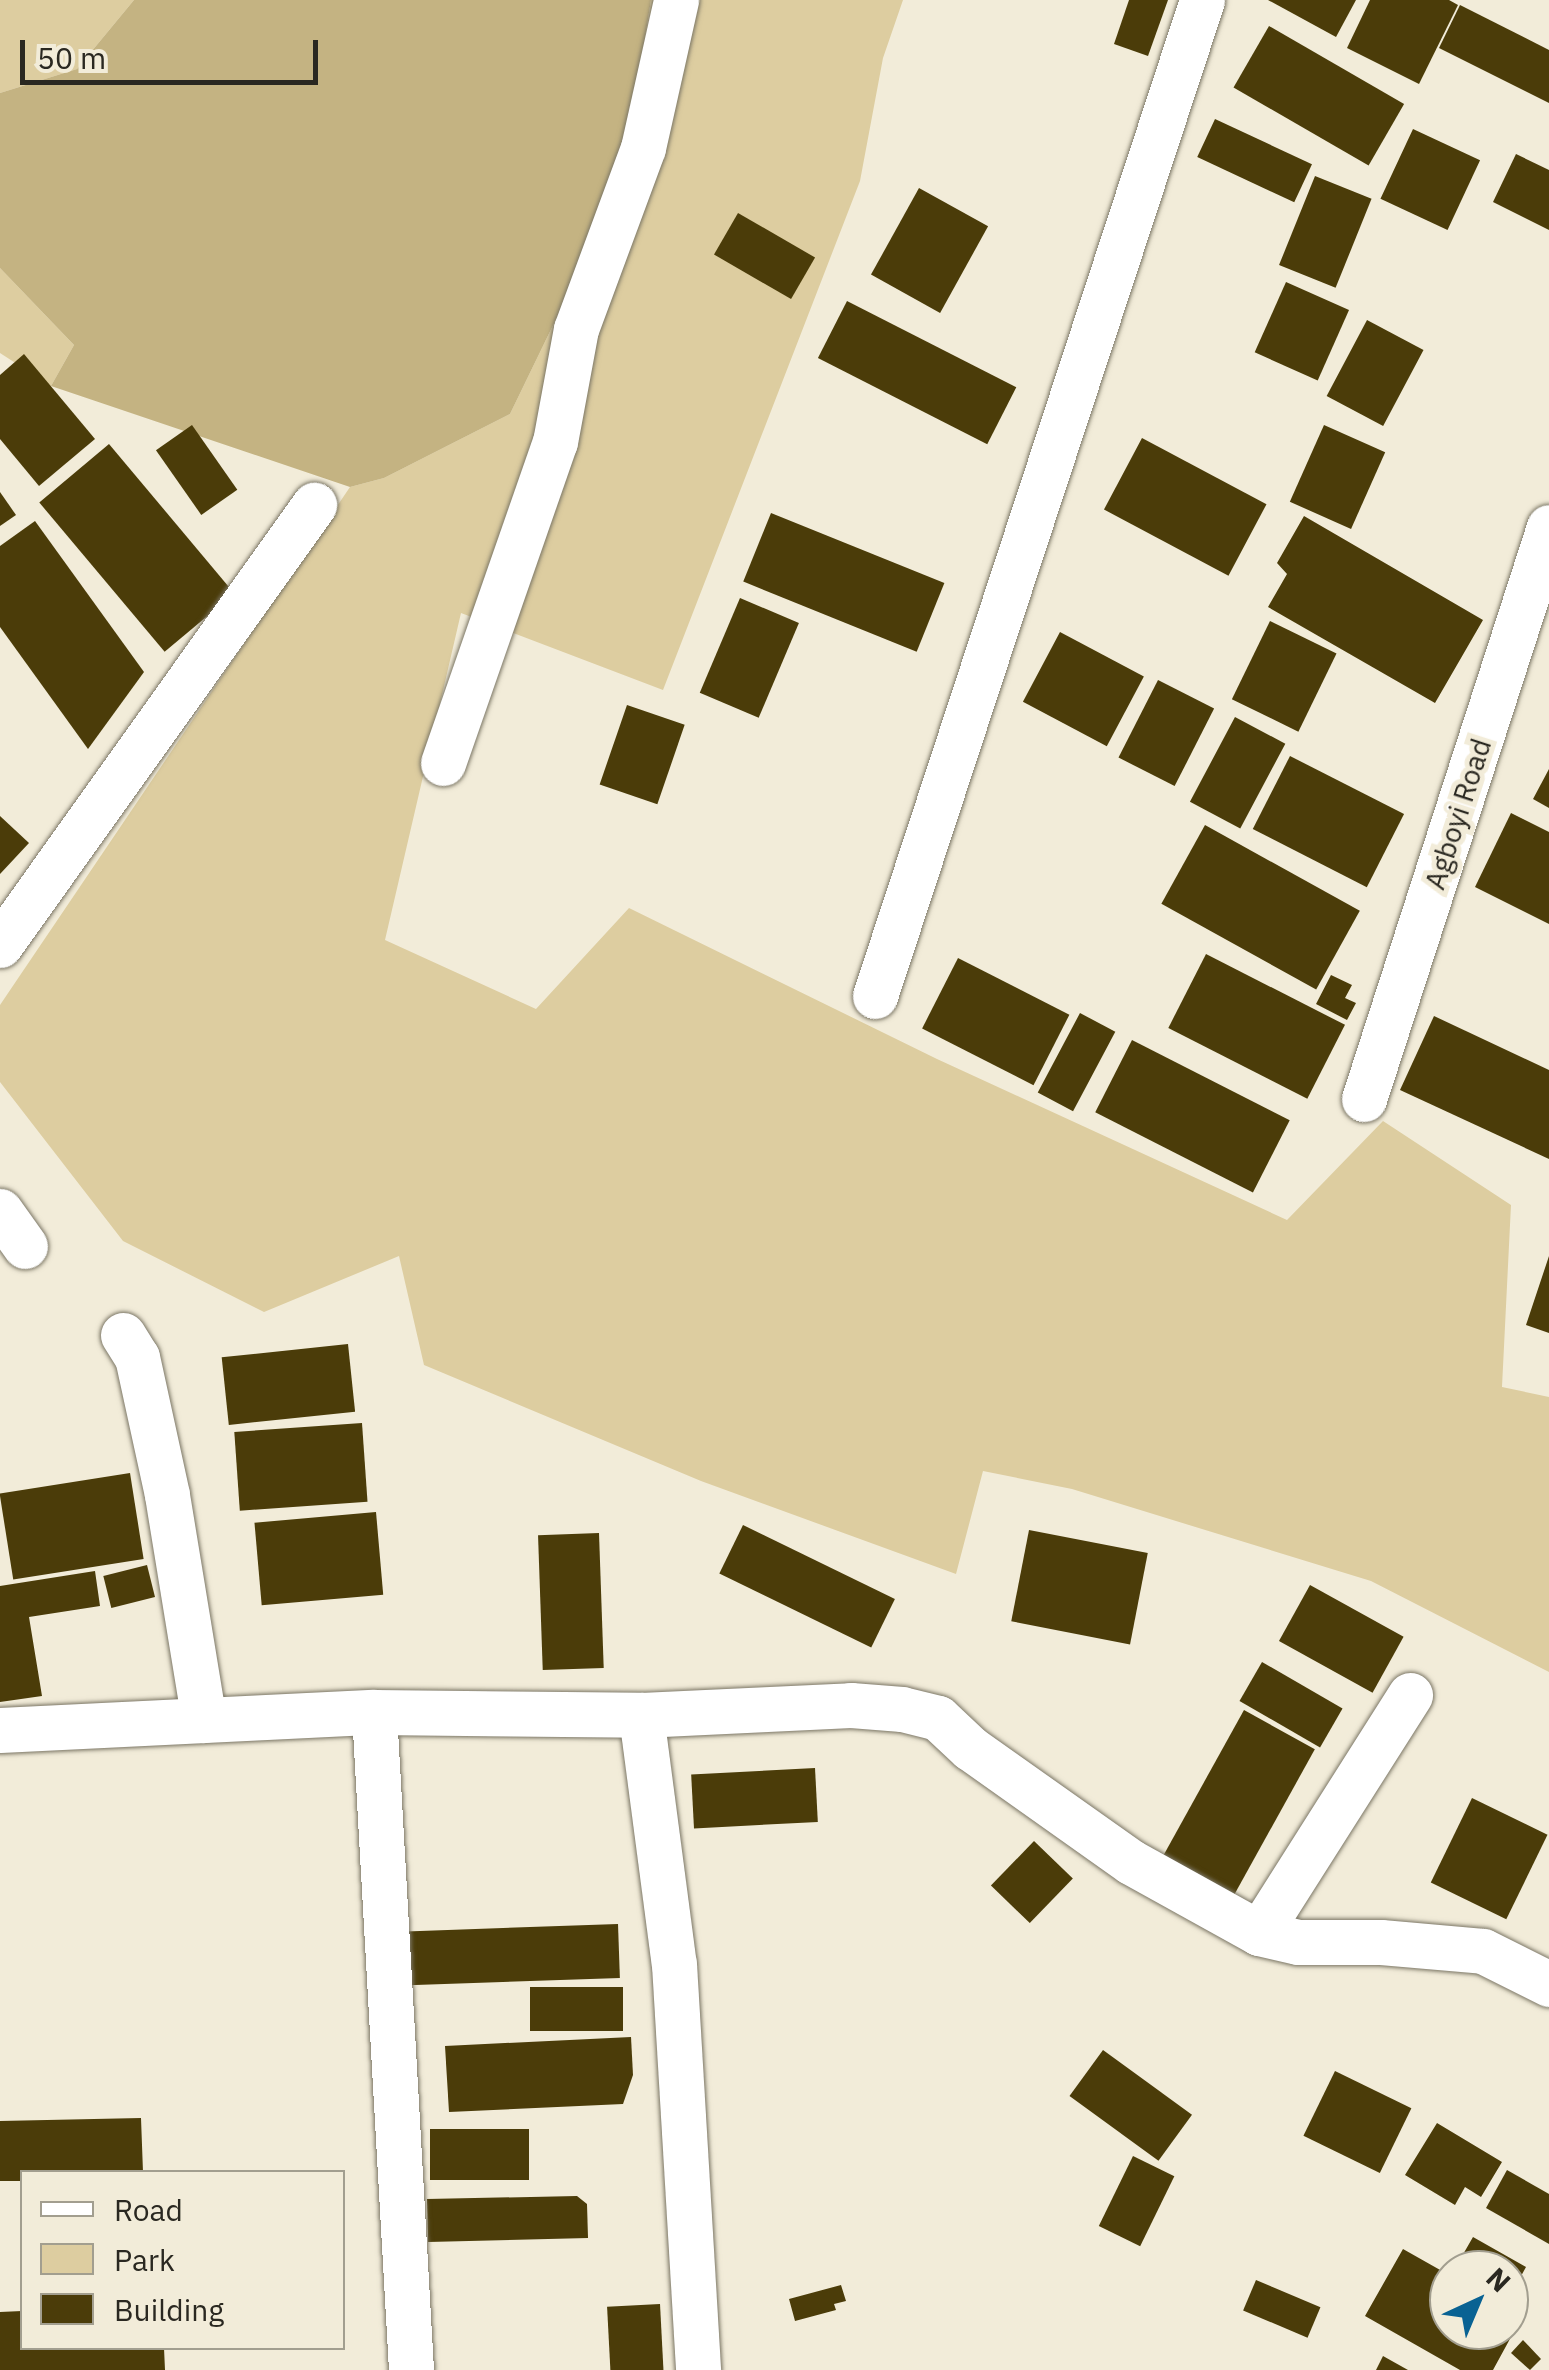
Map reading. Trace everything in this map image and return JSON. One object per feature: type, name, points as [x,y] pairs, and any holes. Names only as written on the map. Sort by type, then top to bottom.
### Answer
[{"type":"street","points":[[442,763],[555,442],[576,329],[643,148],[676,0]]},
{"type":"street","points":[[874,996],[1202,0]]},
{"type":"street","points":[[0,944],[314,505]]},
{"type":"street","name":"Agboyi Road","points":[[1364,1100],[1549,527]]},
{"type":"street","points":[[123,1335],[136,1358],[166,1494],[204,1720]]},
{"type":"street","points":[[1259,1933],[1410,1694]]},
{"type":"street","points":[[0,1730],[374,1712],[641,1714],[850,1705],[902,1709],[938,1718],[970,1748],[1131,1862],[1259,1933],[1298,1942],[1380,1942],[1483,1951],[1549,1984]]},
{"type":"street","points":[[374,1712],[411,2370]]},
{"type":"street","points":[[641,1714],[674,1964],[698,2370]]},
{"type":"green space","points":[[0,0],[134,0],[77,69],[0,93]]},
{"type":"green space","points":[[651,0],[903,0],[883,58],[860,181],[663,690],[461,613],[385,940],[536,1009],[629,908],[937,1059],[1287,1220],[1383,1121],[1511,1205],[1502,1387],[1549,1397],[1549,1672],[1371,1581],[1072,1489],[983,1471],[956,1574],[701,1481],[424,1365],[399,1256],[264,1312],[123,1241],[0,1082],[0,1005],[350,487],[384,478],[510,414],[622,183]]},
{"type":"green space","points":[[0,268],[74,345],[51,386],[0,353]]},
{"type":"shaded area","points":[[134,0],[651,0],[622,183],[510,414],[384,478],[350,487],[51,386],[74,345],[0,268],[0,93],[77,69]]},
{"type":"building","points":[[1129,0],[1168,0],[1148,56],[1114,44]]},
{"type":"building","points":[[1268,0],[1356,0],[1336,37]]},
{"type":"building","points":[[1370,0],[1449,0],[1458,5],[1419,84],[1347,48]]},
{"type":"building","points":[[1460,5],[1549,50],[1549,103],[1439,48]]},
{"type":"building","points":[[1269,26],[1404,104],[1369,165],[1234,87]]},
{"type":"building","points":[[1215,119],[1312,164],[1294,202],[1197,157]]},
{"type":"building","points":[[1413,129],[1480,160],[1448,230],[1380,199]]},
{"type":"building","points":[[1516,154],[1549,170],[1549,230],[1493,202]]},
{"type":"building","points":[[1315,176],[1372,199],[1336,288],[1279,265]]},
{"type":"building","points":[[919,188],[988,226],[940,313],[871,275]]},
{"type":"building","points":[[738,213],[815,258],[791,299],[714,255]]},
{"type":"building","points":[[1286,282],[1349,310],[1318,380],[1255,352]]},
{"type":"building","points":[[847,301],[1016,387],[987,444],[818,358]]},
{"type":"building","points":[[1367,320],[1424,350],[1383,426],[1327,396]]},
{"type":"building","points":[[24,354],[95,439],[39,486],[0,439],[0,375]]},
{"type":"building","points":[[192,425],[237,490],[201,515],[156,450]]},
{"type":"building","points":[[1324,425],[1385,452],[1351,529],[1290,502]]},
{"type":"building","points":[[1142,438],[1266,504],[1228,576],[1104,510]]},
{"type":"building","points":[[109,444],[234,593],[165,652],[39,502]]},
{"type":"building","points":[[0,492],[16,515],[0,526]]},
{"type":"building","points":[[771,513],[944,583],[917,652],[743,582]]},
{"type":"building","points":[[1304,516],[1483,620],[1435,703],[1268,607],[1287,574],[1277,563]]},
{"type":"building","points":[[35,521],[144,672],[88,749],[0,627],[0,546]]},
{"type":"building","points":[[740,598],[799,623],[759,718],[700,693]]},
{"type":"building","points":[[1270,621],[1337,653],[1298,732],[1232,699]]},
{"type":"building","points":[[1060,632],[1144,677],[1107,746],[1023,702]]},
{"type":"building","points":[[1158,680],[1214,709],[1175,786],[1119,758]]},
{"type":"building","points":[[627,705],[685,725],[657,804],[600,784]]},
{"type":"building","points":[[1235,717],[1285,744],[1240,829],[1190,802]]},
{"type":"building","points":[[1290,756],[1404,814],[1367,887],[1253,829]]},
{"type":"building","points":[[1549,769],[1549,808],[1533,799]]},
{"type":"building","points":[[1511,813],[1549,832],[1549,924],[1475,887]]},
{"type":"building","points":[[0,816],[29,843],[0,874]]},
{"type":"building","points":[[1205,825],[1360,911],[1316,990],[1161,904]]},
{"type":"building","points":[[1206,954],[1345,1025],[1307,1099],[1168,1028]]},
{"type":"building","points":[[958,958],[1069,1015],[1034,1085],[922,1028]]},
{"type":"building","points":[[1331,975],[1352,985],[1345,998],[1356,1003],[1347,1020],[1316,1004]]},
{"type":"building","points":[[1080,1013],[1115,1032],[1073,1111],[1038,1092]]},
{"type":"building","points":[[1434,1016],[1549,1070],[1549,1159],[1400,1090]]},
{"type":"building","points":[[1132,1040],[1290,1120],[1253,1193],[1095,1112]]},
{"type":"building","points":[[1549,1256],[1549,1333],[1526,1325]]},
{"type":"building","points":[[348,1344],[355,1412],[229,1425],[222,1357]]},
{"type":"building","points":[[362,1423],[368,1502],[240,1511],[234,1432]]},
{"type":"building","points":[[130,1473],[144,1559],[13,1580],[0,1494]]},
{"type":"building","points":[[376,1512],[383,1595],[262,1605],[254,1523]]},
{"type":"building","points":[[743,1525],[895,1599],[871,1648],[719,1574]]},
{"type":"building","points":[[1029,1530],[1148,1553],[1130,1644],[1011,1621]]},
{"type":"building","points":[[599,1533],[604,1668],[543,1670],[538,1535]]},
{"type":"building","points":[[147,1565],[155,1597],[111,1608],[103,1576]]},
{"type":"building","points":[[95,1571],[100,1606],[29,1617],[42,1696],[0,1702],[0,1586]]},
{"type":"building","points":[[1310,1585],[1404,1637],[1373,1693],[1279,1641]]},
{"type":"building","points":[[1262,1662],[1343,1708],[1320,1747],[1240,1701]]},
{"type":"building","points":[[1244,1710],[1315,1749],[1231,1900],[1161,1860]]},
{"type":"building","points":[[815,1768],[818,1822],[694,1828],[691,1774]]},
{"type":"building","points":[[1472,1798],[1547,1835],[1506,1919],[1431,1882]]},
{"type":"building","points":[[1034,1841],[1073,1879],[1030,1923],[991,1886]]},
{"type":"building","points":[[618,1924],[620,1978],[408,1985],[406,1931]]},
{"type":"building","points":[[530,1987],[623,1987],[623,2031],[530,2031]]},
{"type":"building","points":[[631,2037],[633,2075],[623,2104],[449,2112],[445,2046]]},
{"type":"building","points":[[1103,2050],[1192,2115],[1158,2161],[1069,2096]]},
{"type":"building","points":[[1335,2071],[1411,2108],[1380,2173],[1303,2136]]},
{"type":"building","points":[[141,2118],[143,2170],[20,2170],[20,2181],[0,2181],[0,2121]]},
{"type":"building","points":[[1437,2123],[1502,2162],[1481,2197],[1465,2187],[1455,2205],[1405,2175]]},
{"type":"building","points":[[430,2129],[529,2129],[529,2180],[430,2180]]},
{"type":"building","points":[[1133,2156],[1174,2176],[1140,2246],[1099,2226]]},
{"type":"building","points":[[1507,2170],[1549,2194],[1549,2244],[1486,2208]]},
{"type":"building","points":[[577,2196],[587,2204],[588,2238],[428,2242],[427,2199]]},
{"type":"building","points":[[1473,2237],[1496,2250],[1466,2250]]},
{"type":"building","points":[[1403,2249],[1429,2264],[1429,2350],[1504,2350],[1493,2370],[1460,2370],[1365,2316]]},
{"type":"building","points":[[1256,2280],[1320,2307],[1308,2338],[1243,2310]]},
{"type":"building","points":[[841,2285],[846,2301],[834,2304],[836,2310],[795,2321],[789,2299]]},
{"type":"building","points":[[660,2304],[663,2370],[610,2370],[607,2307]]},
{"type":"building","points":[[20,2311],[20,2350],[164,2350],[165,2370],[0,2370],[0,2312]]},
{"type":"building","points":[[1529,2346],[1541,2359],[1530,2370],[1511,2353],[1529,2350]]},
{"type":"building","points":[[1383,2356],[1408,2370],[1376,2370]]}]
